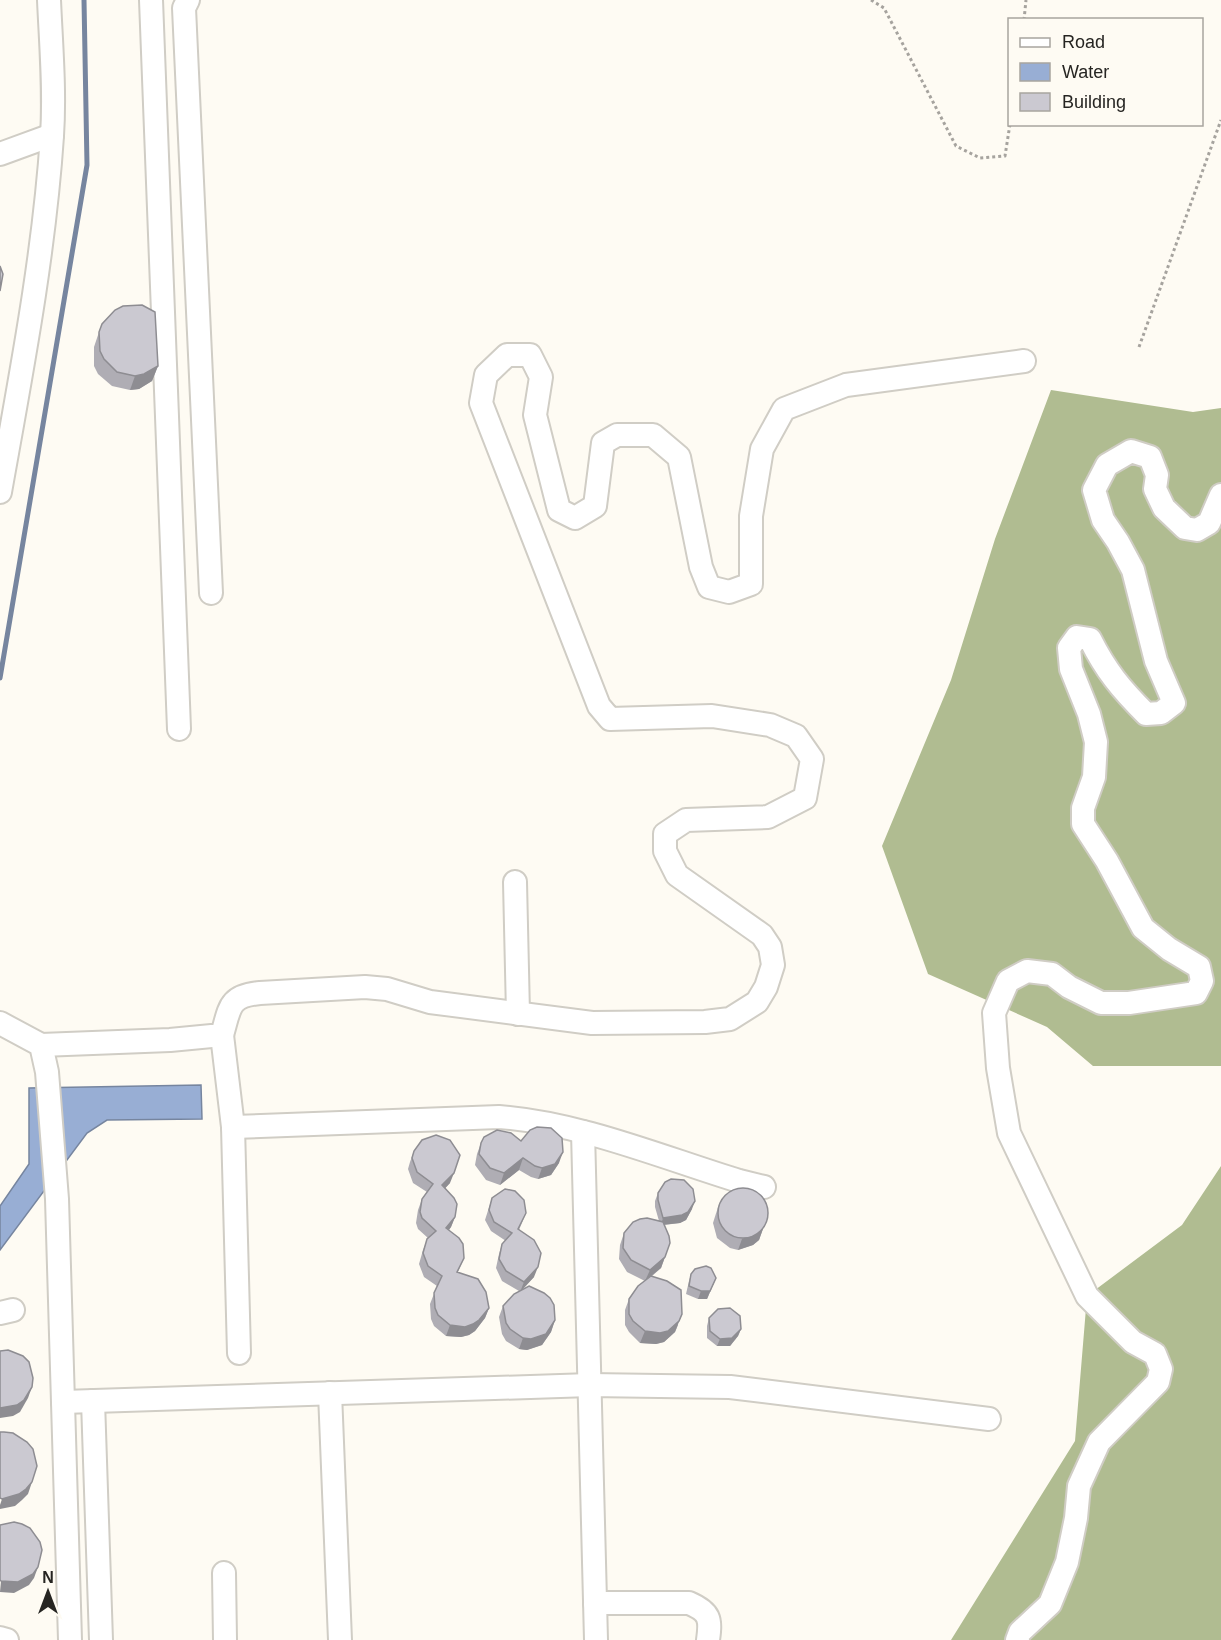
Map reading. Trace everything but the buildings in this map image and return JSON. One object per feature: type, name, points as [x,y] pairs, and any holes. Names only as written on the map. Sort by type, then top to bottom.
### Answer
[{"type":"street","points":[[0,492],[45,219],[53,94],[50,0]]},
{"type":"street","points":[[151,0],[179,729]]},
{"type":"street","points":[[188,0],[184,8],[211,593]]},
{"type":"street","points":[[0,154],[52,135]]},
{"type":"street","points":[[239,1353],[233,1127],[222,1035],[232,1003],[243,994],[365,987],[387,989],[430,1002],[592,1023],[705,1022],[730,1018],[757,1002],[766,987],[773,965],[770,947],[762,935],[677,875],[665,851],[665,834],[686,820],[768,817],[805,798],[812,759],[796,736],[770,725],[711,716],[610,718],[604,712],[599,706],[481,404],[486,375],[507,355],[530,355],[541,377],[535,415],[559,510],[574,518],[595,506],[603,443],[617,435],[653,435],[679,457],[701,567],[709,587],[729,592],[751,584],[751,516],[762,449],[784,409],[846,385],[1024,361]]},
{"type":"street","points":[[1017,1640],[1020,1632],[1050,1604],[1059,1583],[1067,1562],[1076,1518],[1079,1486],[1099,1442],[1158,1382],[1161,1369],[1155,1354],[1133,1341],[1087,1296],[1010,1132],[998,1068],[994,1013],[1008,981],[1028,971],[1052,974],[1069,987],[1101,1003],[1130,1003],[1196,993],[1202,981],[1199,967],[1169,949],[1143,928],[1107,861],[1083,824],[1083,808],[1094,777],[1096,742],[1089,714],[1071,669],[1069,648],[1077,637],[1090,639],[1103,665],[1125,693],[1146,714],[1161,713],[1174,703],[1156,661],[1133,570],[1103,520],[1094,490],[1107,465],[1131,451],[1150,457],[1157,475],[1155,489],[1164,508],[1185,528],[1197,530],[1209,523],[1221,495]]},
{"type":"street","points":[[515,882],[518,1014]]},
{"type":"street","points":[[0,1023],[41,1045],[170,1040],[222,1035]]},
{"type":"street","points":[[41,1045],[47,1072],[57,1199],[70,1640]]},
{"type":"street","points":[[233,1127],[499,1117],[532,1120],[583,1132],[764,1187]]},
{"type":"street","points":[[583,1132],[596,1640]]},
{"type":"street","points":[[63,1402],[590,1385],[730,1387],[989,1419]]},
{"type":"street","points":[[330,1393],[340,1640]]},
{"type":"street","points":[[93,1401],[101,1640]]},
{"type":"street","points":[[224,1573],[225,1640]]},
{"type":"street","points":[[595,1603],[689,1602],[703,1608],[709,1619],[708,1640]]},
{"type":"street","points":[[0,1638],[7,1640]]},
{"type":"path","points":[[871,0],[884,8],[956,146],[980,158],[1005,156],[1010,126]]},
{"type":"path","points":[[1024,18],[1026,0]]},
{"type":"path","points":[[1139,347],[1221,120]]},
{"type":"green space","points":[[1051,390],[1193,412],[1221,408],[1221,1066],[1093,1066],[1047,1027],[928,974],[882,846],[951,680],[995,539]]},
{"type":"green space","points":[[1221,1166],[1221,1640],[951,1640],[1075,1441],[1087,1296],[1182,1225]]},
{"type":"water","points":[[201,1085],[202,1119],[107,1120],[87,1133],[0,1250],[0,1206],[29,1164],[29,1088]]},
{"type":"waterway","points":[[0,678],[87,165],[84,0]]}]
